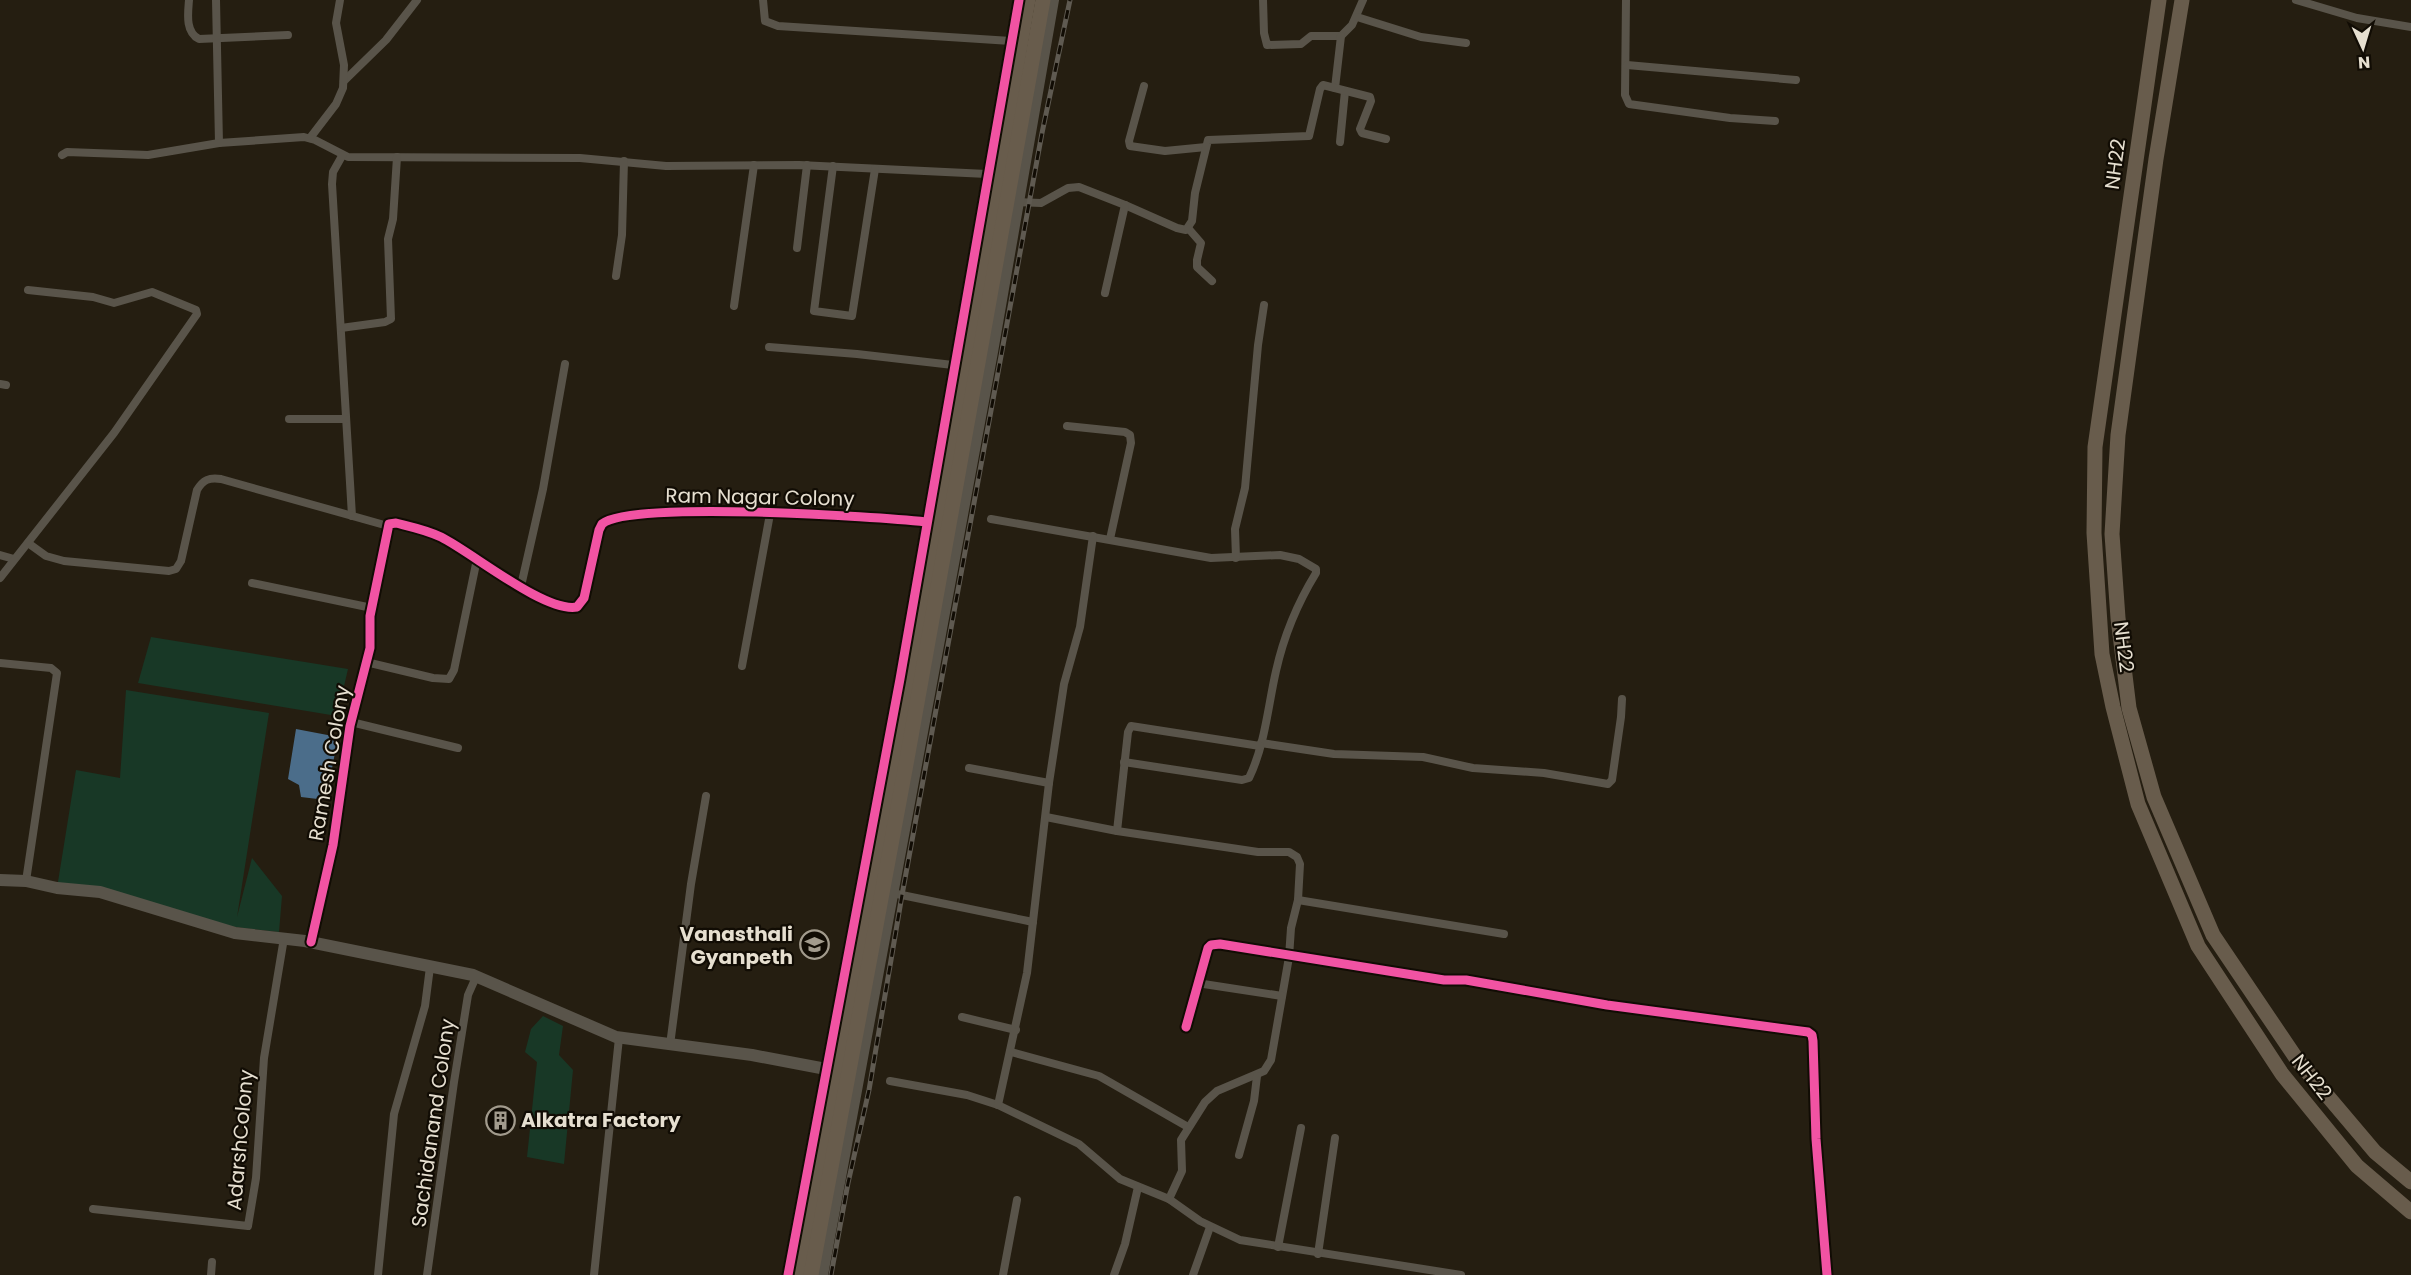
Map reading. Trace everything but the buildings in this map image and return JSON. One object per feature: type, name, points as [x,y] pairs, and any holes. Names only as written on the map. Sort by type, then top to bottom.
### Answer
[{"type":"highway","points":[[797,1275],[922,616],[1028,0]]},
{"type":"highway","points":[[811,1275],[907,759],[1043,0]]},
{"type":"highway","name":"NH22","points":[[2159,0],[2095,447],[2094,533],[2102,654],[2110,697],[2138,804],[2198,946],[2282,1074],[2357,1166],[2411,1212]]},
{"type":"highway","name":"NH22","points":[[2182,0],[2156,159],[2118,435],[2112,534],[2118,618],[2129,708],[2154,797],[2213,935],[2298,1061],[2375,1152],[2411,1182]]},
{"type":"street","points":[[189,0],[188,21],[194,36],[199,39],[288,35]]},
{"type":"street","points":[[216,0],[219,143]]},
{"type":"street","points":[[310,138],[336,104],[344,81],[344,65],[336,23],[340,0]]},
{"type":"street","points":[[344,81],[386,40],[417,0]]},
{"type":"street","points":[[763,0],[765,21],[778,26],[1011,41]]},
{"type":"street","points":[[788,1275],[900,679],[1018,0]]},
{"type":"street","points":[[822,1275],[970,472],[1053,0]]},
{"type":"street","points":[[1263,0],[1266,45],[1301,44],[1311,36],[1341,36],[1349,30],[1357,17],[1363,0]]},
{"type":"street","points":[[1626,0],[1625,95],[1629,104],[1730,118],[1775,121]]},
{"type":"street","points":[[2296,0],[2357,18],[2411,27]]},
{"type":"street","points":[[1357,17],[1420,37],[1466,43]]},
{"type":"street","points":[[1335,88],[1341,36]]},
{"type":"street","points":[[1627,64],[1796,80]]},
{"type":"street","points":[[1016,202],[1041,203],[1074,187],[1086,189],[1184,230],[1192,221],[1195,193],[1210,139],[1309,136],[1320,87],[1324,85],[1370,97],[1371,101],[1360,129],[1362,133],[1386,139]]},
{"type":"street","points":[[1144,86],[1129,141],[1130,146],[1165,151],[1206,147]]},
{"type":"street","points":[[1340,142],[1345,91]]},
{"type":"street","points":[[62,155],[67,152],[148,155],[219,143],[293,137],[310,138],[342,156],[580,158],[666,166],[807,165],[987,174]]},
{"type":"street","points":[[342,156],[333,172],[332,179],[352,516]]},
{"type":"street","points":[[341,328],[385,322],[391,319],[388,239],[393,219],[397,157]]},
{"type":"street","points":[[616,276],[621,235],[624,161]]},
{"type":"street","points":[[734,306],[754,165]]},
{"type":"street","points":[[797,248],[807,165]]},
{"type":"street","points":[[834,166],[814,311],[852,316],[875,169]]},
{"type":"street","points":[[1105,293],[1125,205]]},
{"type":"street","points":[[1188,228],[1201,243],[1197,267],[1212,281]]},
{"type":"street","points":[[0,578],[114,433],[197,314],[196,310],[156,293],[148,292],[125,302],[114,303],[93,297],[28,290]]},
{"type":"street","points":[[1236,558],[1235,529],[1245,488],[1258,345],[1264,305]]},
{"type":"street","points":[[769,347],[953,365]]},
{"type":"street","points":[[521,586],[543,489],[565,364]]},
{"type":"street","points":[[289,419],[346,419]]},
{"type":"street","points":[[1067,426],[1125,432],[1130,435],[1131,443],[1110,539]]},
{"type":"street","points":[[936,464],[970,472]]},
{"type":"street","name":"Ram Nagar Colony","points":[[28,543],[46,556],[64,561],[170,571],[176,569],[181,561],[197,490],[210,478],[221,479],[352,516],[441,536],[547,602],[561,607],[577,607],[584,598],[599,530],[605,520],[672,511],[882,517],[926,522]]},
{"type":"street","points":[[742,666],[770,514]]},
{"type":"street","points":[[991,519],[1110,539],[1190,556],[1236,558],[1280,555],[1302,560],[1316,570],[1300,600],[1283,642],[1251,776],[1245,780],[1124,762]]},
{"type":"street","name":"Ramesh Colony","points":[[311,942],[333,845],[351,722],[370,648],[368,629],[391,524]]},
{"type":"street","points":[[998,1106],[1027,973],[1049,783],[1064,684],[1080,627],[1093,536]]},
{"type":"street","points":[[0,555],[14,559]]},
{"type":"street","points":[[366,662],[441,680],[449,679],[454,670],[477,558]]},
{"type":"street","points":[[252,583],[372,608]]},
{"type":"street","points":[[0,663],[51,668],[57,673],[26,881]]},
{"type":"street","points":[[1117,831],[1128,729],[1133,725],[1334,754],[1423,757],[1482,769],[1544,773],[1610,784],[1622,717],[1622,699]]},
{"type":"street","points":[[351,722],[458,748]]},
{"type":"street","points":[[969,768],[1049,783]]},
{"type":"street","points":[[670,1045],[691,884],[706,796]]},
{"type":"street","points":[[1046,817],[1117,831],[1258,852],[1290,852],[1297,857],[1300,864],[1298,900],[1291,928],[1289,957],[1274,1053],[1268,1067],[1257,1076],[1212,1094],[1188,1127],[1180,1146],[1182,1171],[1169,1199]]},
{"type":"street","points":[[0,880],[26,881],[57,888],[100,892],[235,933],[311,942],[476,977],[619,1038],[752,1055],[826,1070]]},
{"type":"street","points":[[892,893],[1033,922]]},
{"type":"street","points":[[1298,900],[1504,934]]},
{"type":"street","name":"AdarshColony","points":[[93,1209],[248,1226],[256,1178],[264,1058],[284,938]]},
{"type":"street","points":[[1186,1026],[1208,948],[1211,945],[1220,944],[1289,957],[1444,980],[1466,980],[1607,1005],[1811,1033],[1816,1139],[1827,1275]]},
{"type":"street","points":[[378,1275],[394,1114],[425,1006],[430,967]]},
{"type":"street","name":"Sachidanand Colony","points":[[427,1275],[468,995],[476,977]]},
{"type":"street","points":[[1197,983],[1282,996]]},
{"type":"street","points":[[839,1002],[872,1008]]},
{"type":"street","points":[[962,1017],[1016,1030]]},
{"type":"street","points":[[594,1275],[619,1038]]},
{"type":"street","points":[[1011,1053],[1099,1076],[1188,1127]]},
{"type":"street","points":[[1239,1155],[1254,1101],[1257,1076]]},
{"type":"street","points":[[890,1081],[967,1095],[998,1106],[1079,1144],[1120,1179],[1169,1199],[1210,1227],[1240,1240],[1461,1275]]},
{"type":"street","points":[[1278,1247],[1301,1128]]},
{"type":"street","points":[[1318,1254],[1335,1138]]},
{"type":"street","points":[[1114,1275],[1125,1244],[1138,1187]]},
{"type":"street","points":[[1003,1275],[1017,1200]]},
{"type":"street","points":[[1193,1275],[1210,1227]]},
{"type":"street","points":[[211,1275],[212,1262]]},
{"type":"green space","points":[[151,637],[348,669],[337,716],[138,683]]},
{"type":"green space","points":[[126,690],[269,713],[237,917],[252,858],[282,896],[279,932],[235,927],[57,888],[76,770],[120,778]]},
{"type":"green space","points":[[543,1016],[563,1026],[559,1055],[573,1070],[564,1164],[527,1157],[537,1062],[525,1052],[531,1029]]},
{"type":"water","points":[[296,729],[338,737],[326,800],[301,797],[299,785],[288,779]]},
{"type":"railway","points":[[831,1275],[848,1183],[869,1090],[902,895],[1042,133],[1070,0]]},
{"type":"cycle path","points":[[788,1275],[900,679],[1019,0]]},
{"type":"cycle path","points":[[311,942],[333,845],[350,726],[370,648],[370,616],[389,524],[396,523],[436,535],[528,592],[563,606],[577,607],[584,598],[599,530],[602,524],[622,517],[658,513],[757,512],[926,522]]},
{"type":"cycle path","points":[[1186,1027],[1208,948],[1211,945],[1220,944],[1444,980],[1466,980],[1607,1005],[1808,1032],[1812,1035],[1813,1041],[1816,1139],[1827,1275]]},
{"type":"place","name":"Vanasthali Gyanpeth","points":[[814,945]]},
{"type":"place","name":"Alkatra Factory","points":[[500,1120]]}]
